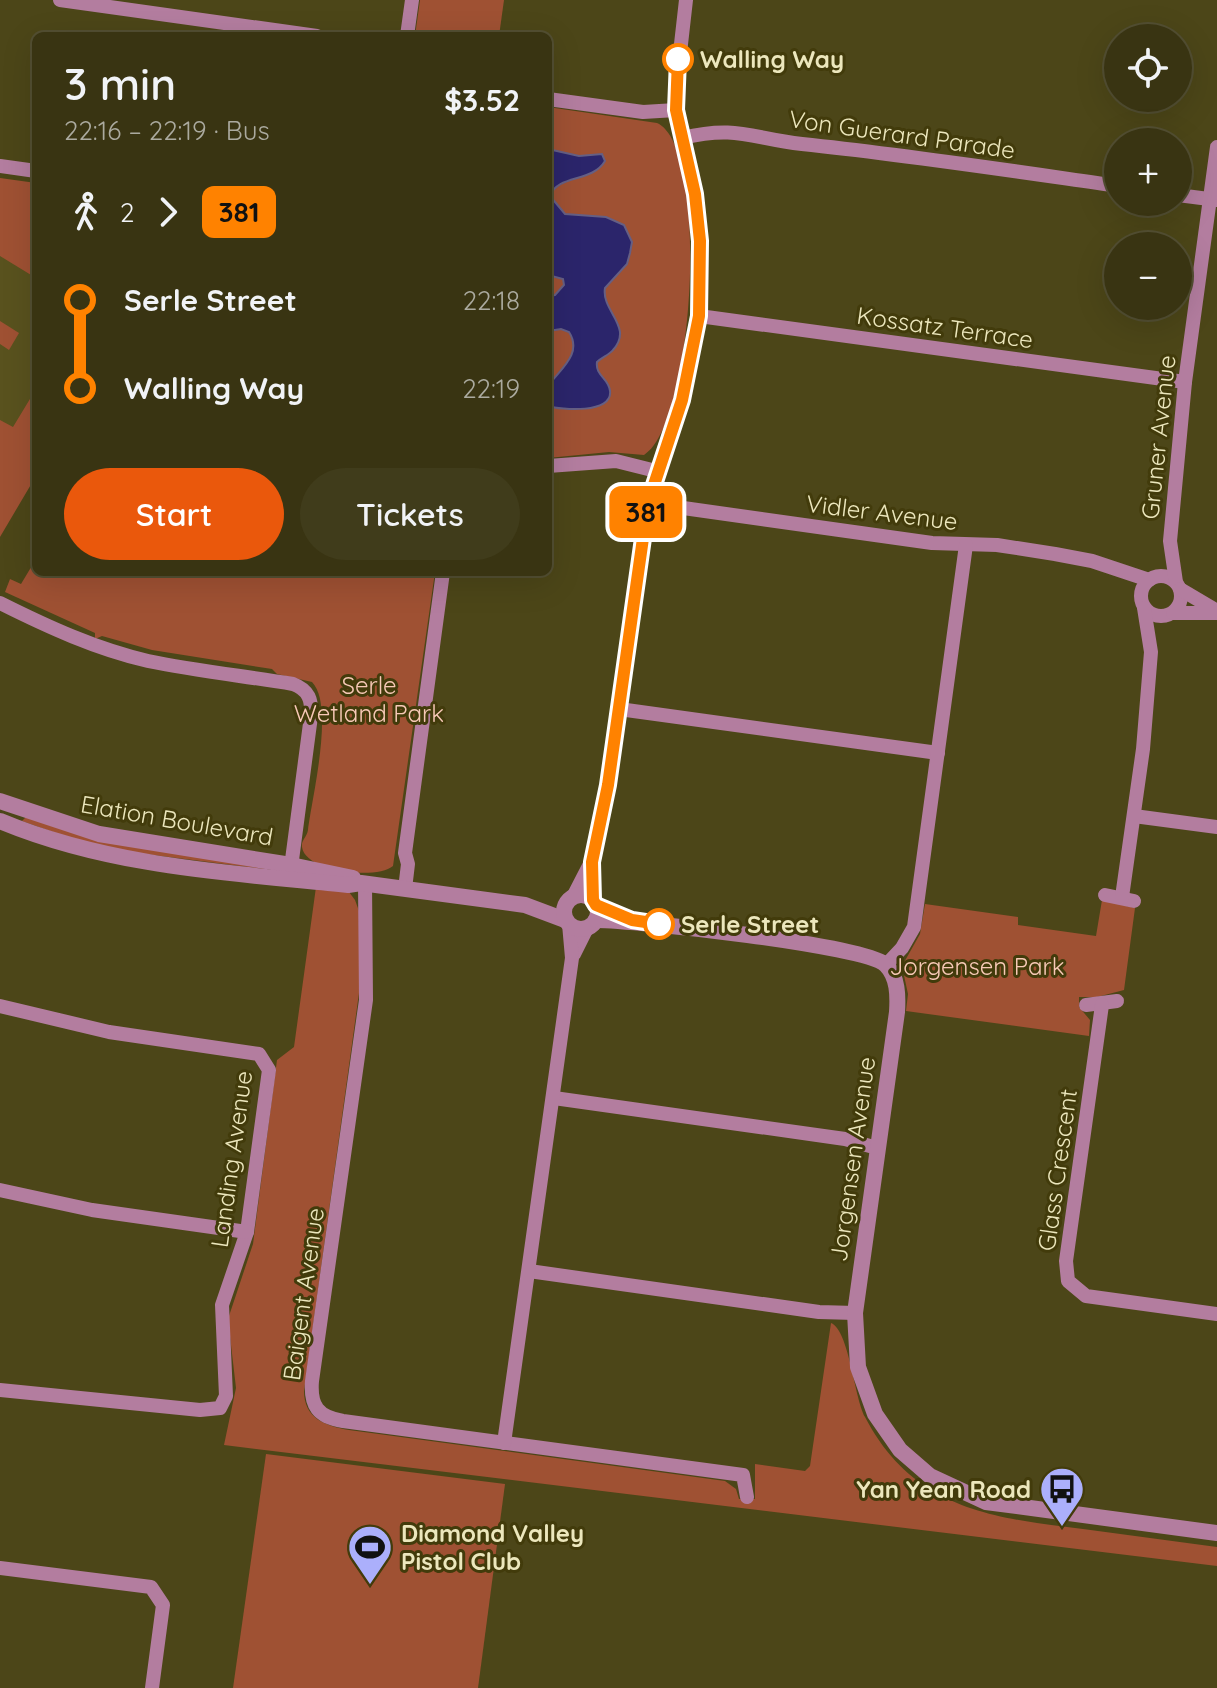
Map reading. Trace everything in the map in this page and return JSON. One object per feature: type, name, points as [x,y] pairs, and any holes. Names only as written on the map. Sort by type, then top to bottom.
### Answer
[{"type":"street","points":[[60,0],[288,32]]},
{"type":"street","points":[[408,32],[412,0]]},
{"type":"street","points":[[572,958],[593,913],[592,862],[619,709],[648,503],[656,471],[682,400],[699,316],[698,219],[676,110],[675,84],[686,0]]},
{"type":"street","points":[[552,100],[643,112],[676,110]]},
{"type":"street","name":"Von Guerard Parade","points":[[682,138],[709,131],[733,130],[794,143],[1104,184]]},
{"type":"street","name":"Gruner Avenue","points":[[1178,586],[1170,541],[1185,382],[1213,200],[1217,147]]},
{"type":"street","points":[[0,166],[32,170]]},
{"type":"street","points":[[1192,197],[1213,200]]},
{"type":"street","name":"Kossatz Terrace","points":[[699,316],[1185,382]]},
{"type":"street","points":[[552,466],[616,461],[656,471]]},
{"type":"street","name":"Vidler Avenue","points":[[648,503],[966,545],[997,545],[1066,555],[1151,578]]},
{"type":"street","name":"Gruner Avenue","points":[[1151,578],[1170,541]]},
{"type":"street","points":[[525,905],[567,922],[593,913],[841,950],[876,958],[886,965],[902,948],[914,927],[966,545]]},
{"type":"street","points":[[1109,567],[1155,616],[1217,612]]},
{"type":"street","points":[[400,888],[399,864],[405,853],[442,576]]},
{"type":"street","points":[[1105,895],[1128,899],[1151,652],[1141,589],[1151,578],[1167,577],[1217,612]]},
{"type":"street","points":[[1151,652],[1179,605],[1178,586]]},
{"type":"street","points":[[0,603],[62,632],[116,652],[182,667],[293,684],[306,691],[312,703],[311,716],[290,872]]},
{"type":"street","points":[[619,709],[938,753]]},
{"type":"street","name":"Elation Boulevard","points":[[0,801],[99,834],[290,872]]},
{"type":"street","points":[[6,823],[18,809]]},
{"type":"street","points":[[1134,816],[1217,827]]},
{"type":"street","name":"Elation Boulevard","points":[[6,823],[103,853],[290,872],[525,905]]},
{"type":"street","points":[[504,1443],[572,958],[563,911],[592,862]]},
{"type":"street","name":"Baigent Avenue","points":[[359,882],[365,921],[366,1000],[312,1381],[313,1404],[331,1419],[504,1443],[745,1469],[747,1497]]},
{"type":"street","points":[[525,905],[583,895],[593,913]]},
{"type":"street","name":"Jorgensen Avenue","points":[[886,965],[897,986],[898,999],[855,1316],[858,1367],[875,1414],[900,1450],[930,1476],[986,1502],[1217,1533]]},
{"type":"street","points":[[1086,1005],[1117,1001]]},
{"type":"street","name":"Glass Crescent","points":[[1102,1005],[1066,1261],[1068,1281],[1078,1293],[1086,1296],[1217,1314]]},
{"type":"street","name":"Landing Avenue","points":[[0,1006],[76,1025],[264,1057],[269,1066],[247,1232],[222,1305],[220,1328],[227,1387],[220,1408],[200,1410],[0,1390]]},
{"type":"street","points":[[554,1098],[878,1144]]},
{"type":"street","points":[[0,1190],[92,1210],[247,1232]]},
{"type":"street","points":[[529,1271],[855,1316]]},
{"type":"street","points":[[0,1568],[151,1587],[163,1605],[152,1688]]},
{"type":"shaded area","points":[[552,150],[579,156],[602,154],[605,161],[599,168],[552,192]]},
{"type":"shaded area","points":[[0,192],[32,196],[32,456],[0,436]]},
{"type":"shaded area","points":[[552,198],[565,214],[606,217],[624,225],[632,242],[627,264],[605,288],[605,296],[619,326],[619,342],[597,362],[598,371],[610,391],[609,398],[595,407],[552,407],[552,381],[568,361],[573,347],[569,332],[552,330],[552,295],[564,285],[563,279],[552,276]]},
{"type":"green space","points":[[420,0],[504,0],[500,32],[416,32]]},
{"type":"green space","points":[[552,108],[657,123],[674,143],[685,181],[690,231],[690,287],[675,394],[661,433],[644,455],[609,452],[552,458]]},
{"type":"green space","points":[[0,178],[32,182],[32,276],[0,256]]},
{"type":"green space","points":[[0,321],[19,333],[9,350],[0,344]]},
{"type":"green space","points":[[32,396],[32,483],[0,537],[0,420],[13,427]]},
{"type":"green space","name":"Serle Wetland Park","points":[[32,566],[32,576],[434,576],[393,866],[358,873],[328,868],[306,856],[302,847],[308,830],[322,730],[319,694],[312,682],[277,674],[272,669],[152,650],[102,636],[95,639],[95,633],[5,592],[10,579],[21,584]]},
{"type":"green space","points":[[26,817],[264,869],[98,848],[22,821]]},
{"type":"green space","points":[[316,887],[349,892],[359,911],[359,993],[304,1391],[308,1408],[318,1419],[349,1430],[725,1481],[736,1489],[739,1499],[755,1499],[755,1464],[805,1471],[810,1466],[831,1323],[837,1328],[847,1350],[865,1417],[884,1448],[907,1472],[931,1490],[958,1503],[1017,1520],[1217,1547],[1217,1566],[224,1445],[236,1388],[228,1319],[253,1244],[277,1060],[294,1047]]},
{"type":"green space","name":"Jorgensen Park","points":[[1102,900],[1135,908],[1124,990],[1097,997],[1079,997],[1079,1007],[1090,1020],[1089,1036],[906,1011],[908,994],[902,966],[920,934],[925,904],[1018,917],[1018,925],[1096,936]]},
{"type":"green space","name":"Diamond Valley Pistol Club","points":[[266,1454],[505,1484],[478,1688],[233,1688]]},
{"type":"bus line","name":"381","points":[[659,924],[632,920],[596,905],[593,900],[592,862],[608,785],[648,503],[656,471],[682,400],[699,316],[700,241],[695,194],[676,110],[678,59]]},
{"type":"place","name":"Walling Way","points":[[678,59]]},
{"type":"place","name":"Serle Street","points":[[659,924]]},
{"type":"place","name":"Yan Yean Road","points":[[1062,1528]]},
{"type":"place","name":"Diamond Valley Pistol Club","points":[[370,1586]]}]
